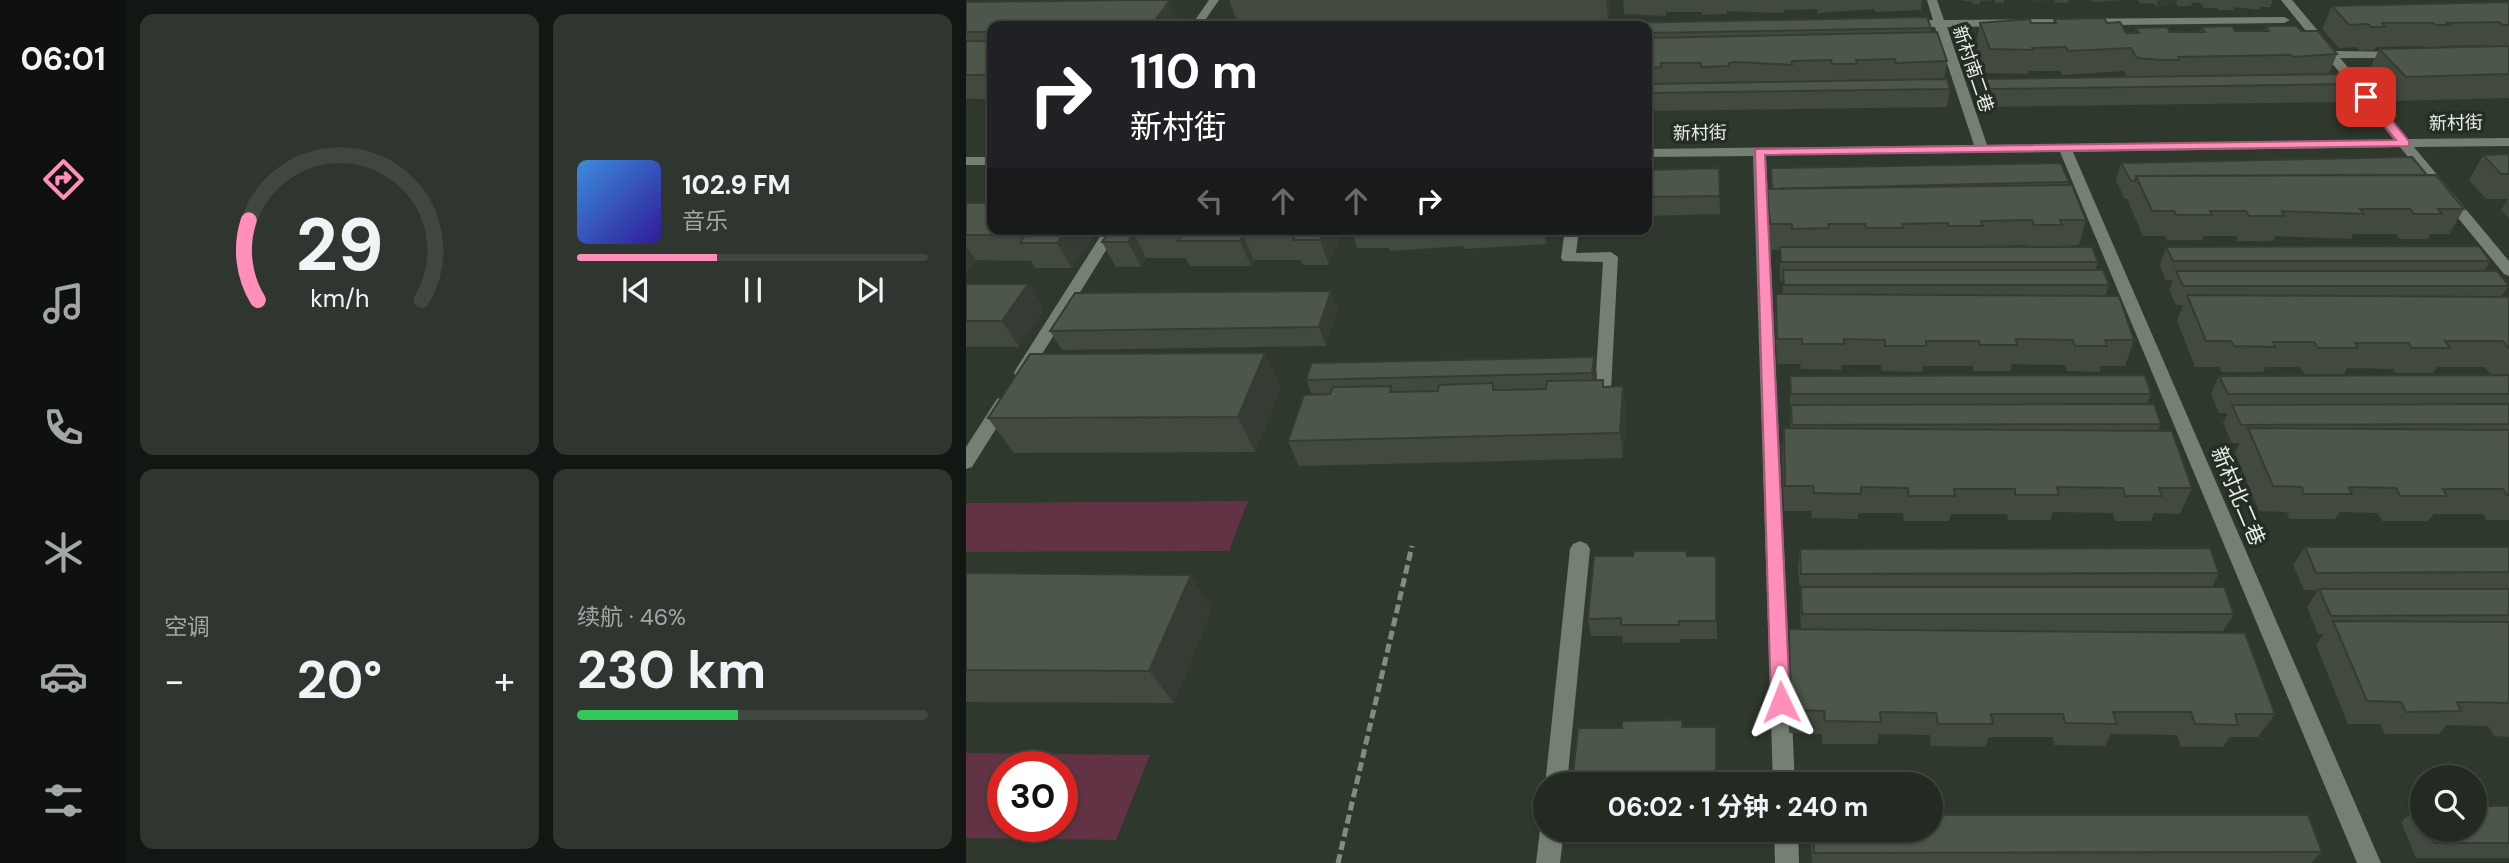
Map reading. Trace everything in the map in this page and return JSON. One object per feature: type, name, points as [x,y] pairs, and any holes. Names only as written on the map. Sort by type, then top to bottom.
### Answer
[{"type":"street","points":[[1199,21],[1214,0]]},
{"type":"street","name":"新村南二巷","points":[[1931,0],[1982,149]]},
{"type":"street","points":[[2286,0],[2509,271]]},
{"type":"street","points":[[1898,24],[2284,20]]},
{"type":"street","points":[[2331,55],[2413,54]]},
{"type":"street","name":"新村街","points":[[1652,153],[2509,142]]},
{"type":"street","name":"新村北二巷","points":[[2065,148],[2369,863]]},
{"type":"street","points":[[1759,151],[1784,772]]},
{"type":"street","points":[[966,162],[987,161]]},
{"type":"street","points":[[966,462],[1108,235]]},
{"type":"street","points":[[1571,235],[1568,258],[1611,257],[1603,389]]},
{"type":"street","points":[[1557,772],[1580,550]]},
{"type":"street","points":[[1548,863],[1551,842]]},
{"type":"street","points":[[1786,842],[1787,863]]},
{"type":"path","points":[[1338,863],[1412,546]]},
{"type":"shaded area","points":[[1248,501],[1229,551],[966,552],[966,503]]},
{"type":"shaded area","points":[[966,753],[987,753],[987,838],[966,838]]},
{"type":"shaded area","points":[[1078,754],[1150,755],[1116,840],[1078,839]]},
{"type":"building","points":[[1170,0],[1155,21],[987,21],[987,32],[966,32],[966,2]]},
{"type":"building","points":[[2509,2],[2509,25],[2499,22],[2447,23],[2450,25],[2382,23],[2385,27],[2349,25],[2332,6]]},
{"type":"building","points":[[1927,17],[1931,28],[1652,33],[1652,22]]},
{"type":"building","points":[[2104,18],[2107,23],[2120,22],[2126,33],[2139,33],[2136,28],[2167,27],[2170,32],[2205,32],[2201,27],[2232,26],[2235,31],[2269,31],[2266,26],[2297,26],[2301,31],[2318,31],[2337,54],[2293,57],[2178,57],[2179,60],[2161,60],[2137,58],[2131,48],[2068,51],[2066,47],[2032,48],[2033,50],[1990,49],[1980,23],[2030,19],[2031,23],[2056,23],[2054,19]]},
{"type":"building","points":[[1937,32],[1947,61],[1896,63],[1895,59],[1856,60],[1857,64],[1832,64],[1831,60],[1792,61],[1792,65],[1735,62],[1729,63],[1729,66],[1701,67],[1701,63],[1661,63],[1661,67],[1652,68],[1652,38]]},
{"type":"building","points":[[966,41],[987,41],[987,75],[966,75]]},
{"type":"building","points":[[2509,46],[2509,74],[2406,77],[2379,49]]},
{"type":"building","points":[[2343,74],[2352,84],[1990,89],[1986,79]]},
{"type":"building","points":[[1947,79],[1950,89],[1652,93],[1652,84]]},
{"type":"building","points":[[2509,154],[2509,174],[2501,174],[2483,155]]},
{"type":"building","points":[[2412,157],[2427,175],[2136,176],[2135,181],[2131,181],[2121,163]]},
{"type":"building","points":[[2061,163],[2069,182],[1772,189],[1771,168]]},
{"type":"building","points":[[1719,168],[1720,196],[1652,197],[1652,170]]},
{"type":"building","points":[[2436,175],[2464,209],[2438,209],[2442,214],[2414,214],[2410,209],[2360,209],[2364,214],[2282,211],[2284,216],[2249,216],[2246,211],[2210,211],[2212,215],[2176,215],[2174,211],[2152,211],[2136,176]]},
{"type":"building","points":[[2072,185],[2086,220],[2060,220],[2062,225],[2034,225],[2032,220],[1981,221],[1983,226],[1949,226],[1948,223],[1902,224],[1903,228],[1828,224],[1829,228],[1792,229],[1792,224],[1770,224],[1767,189]]},
{"type":"building","points":[[966,203],[987,203],[987,235],[966,235]]},
{"type":"building","points":[[1025,235],[1063,235],[1057,243],[1020,243]]},
{"type":"building","points":[[1107,235],[1133,235],[1128,242],[1102,242]]},
{"type":"building","points":[[1182,235],[1243,235],[1240,241],[1178,241]]},
{"type":"building","points":[[1295,235],[1322,235],[1320,240],[1293,240]]},
{"type":"building","points":[[2479,246],[2490,261],[2173,261],[2166,247]]},
{"type":"building","points":[[1780,247],[2092,247],[2098,262],[1781,262]]},
{"type":"building","points":[[1783,270],[2103,270],[2109,285],[1784,285]]},
{"type":"building","points":[[2176,271],[2497,271],[2509,286],[2183,286]]},
{"type":"building","points":[[966,284],[1028,284],[1002,321],[966,321]]},
{"type":"building","points":[[1331,291],[1319,327],[1050,331],[1075,293]]},
{"type":"building","points":[[1776,294],[2119,296],[2134,340],[2105,340],[2107,346],[2075,346],[2073,340],[2016,339],[2017,345],[1979,345],[1979,341],[1926,341],[1926,346],[1885,346],[1885,340],[1844,339],[1844,344],[1802,344],[1802,339],[1777,339]]},
{"type":"building","points":[[2187,295],[2509,297],[2509,348],[2503,341],[2445,341],[2450,348],[2411,348],[2409,343],[2355,343],[2358,348],[2318,348],[2314,342],[2273,342],[2275,347],[2234,346],[2231,341],[2206,341]]},
{"type":"building","points":[[1265,353],[1238,417],[988,418],[1030,354]]},
{"type":"building","points":[[1594,357],[1592,373],[1306,380],[1312,363]]},
{"type":"building","points":[[2145,375],[2151,394],[1791,394],[1790,376]]},
{"type":"building","points":[[2509,375],[2509,394],[2228,394],[2219,376]]},
{"type":"building","points":[[1603,380],[1603,387],[1623,386],[1620,433],[1288,441],[1304,395],[1330,394],[1333,387],[1391,386],[1390,392],[1438,391],[1439,385],[1493,383],[1493,390],[1546,389],[1547,381]]},
{"type":"building","points":[[2154,404],[2161,424],[1792,425],[1791,405]]},
{"type":"building","points":[[2509,404],[2509,424],[2241,425],[2232,405]]},
{"type":"building","points":[[1784,428],[2172,431],[2192,488],[2159,488],[2162,496],[2125,496],[2123,488],[2057,487],[2059,495],[2015,495],[2015,489],[1954,489],[1955,496],[1908,496],[1908,488],[1861,487],[1861,494],[1814,493],[1813,486],[1785,486]]},
{"type":"building","points":[[2248,428],[2509,430],[2509,495],[2503,489],[2443,489],[2447,496],[2400,496],[2396,488],[2349,487],[2352,494],[2304,494],[2302,487],[2273,486]]},
{"type":"building","points":[[2305,547],[2509,547],[2509,572],[2316,573]]},
{"type":"building","points":[[2210,548],[2219,573],[1801,574],[1800,549]]},
{"type":"building","points":[[1634,551],[1686,551],[1687,556],[1716,556],[1716,621],[1679,621],[1679,625],[1621,625],[1621,618],[1588,619],[1594,556],[1633,556]]},
{"type":"building","points":[[966,573],[1191,575],[1149,671],[966,670]]},
{"type":"building","points":[[1801,587],[2224,587],[2234,614],[1802,614]]},
{"type":"building","points":[[2319,589],[2509,589],[2509,615],[2331,616]]},
{"type":"building","points":[[2333,621],[2509,622],[2509,703],[2457,702],[2461,711],[2406,712],[2401,702],[2367,701]]},
{"type":"building","points":[[1789,629],[2245,633],[2275,714],[2235,714],[2238,725],[2195,724],[2191,712],[2113,712],[2117,724],[2065,723],[2063,714],[1991,714],[1993,724],[1938,724],[1936,713],[1880,712],[1881,722],[1825,721],[1824,711],[1791,710]]},
{"type":"building","points":[[1682,720],[1682,727],[1716,727],[1716,772],[1573,772],[1578,728],[1622,728],[1622,721]]},
{"type":"building","points":[[2487,806],[2509,806],[2509,843],[2434,843],[2487,842]]},
{"type":"building","points":[[1943,815],[2308,815],[2322,852],[1814,853],[1814,842],[1943,842]]},
{"type":"route","points":[[1781,702],[1759,151],[2405,143],[2366,97]]}]
